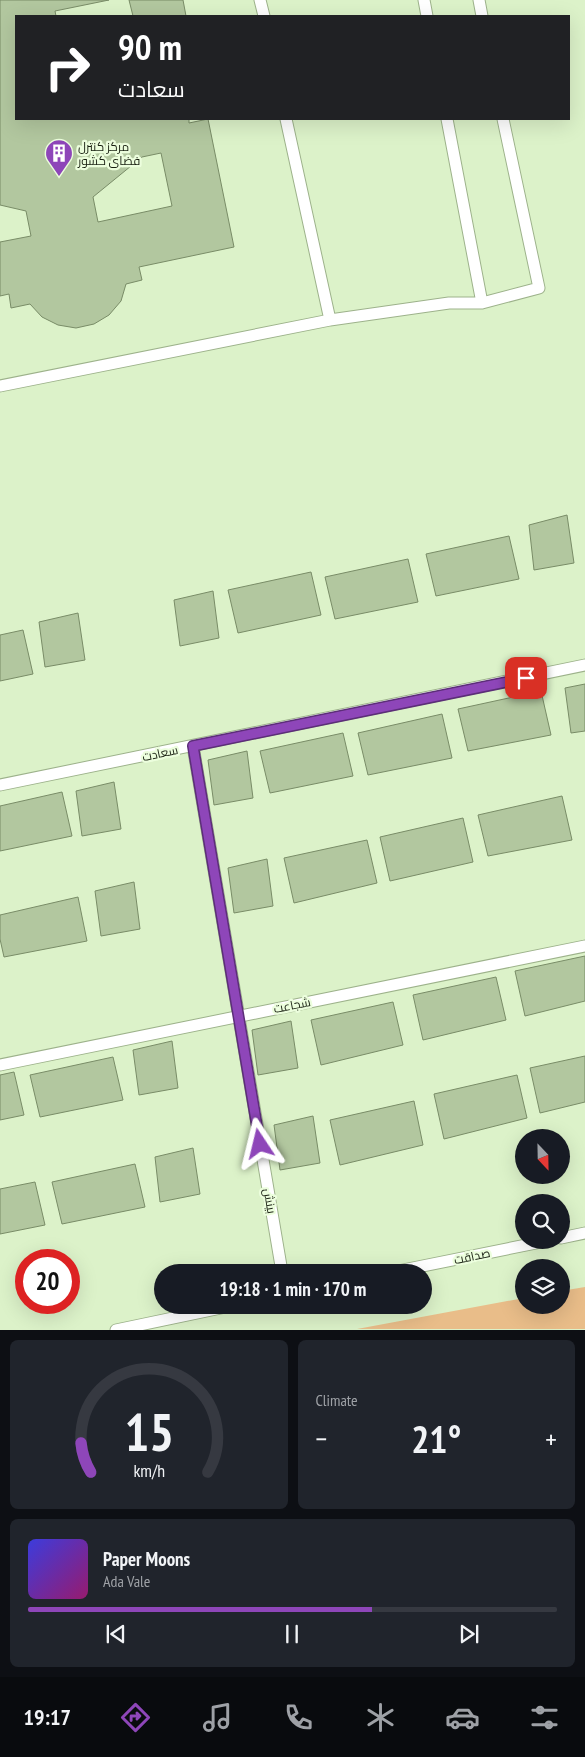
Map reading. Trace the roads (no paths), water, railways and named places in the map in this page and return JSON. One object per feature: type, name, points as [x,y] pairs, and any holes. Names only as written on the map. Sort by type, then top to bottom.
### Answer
[{"type":"lane","points":[[260,0],[264,15]]},
{"type":"lane","points":[[424,0],[427,15]]},
{"type":"lane","points":[[479,0],[482,15]]},
{"type":"lane","points":[[286,120],[330,320]]},
{"type":"lane","points":[[447,120],[482,303]]},
{"type":"lane","points":[[0,386],[330,320],[449,303],[482,303],[539,288],[503,120]]},
{"type":"lane","name":"سعادت","points":[[0,786],[585,666]]},
{"type":"lane","name":"بینش","points":[[193,746],[281,1264]]},
{"type":"lane","name":"شجاعت","points":[[0,1064],[585,946]]},
{"type":"lane","points":[[570,1236],[585,1233]]},
{"type":"lane","name":"صداقت","points":[[432,1264],[515,1247]]},
{"type":"lane","points":[[116,1330],[192,1314]]},
{"type":"place","name":"مرکز کنترل فضای کشور","points":[[59,177]]}]
